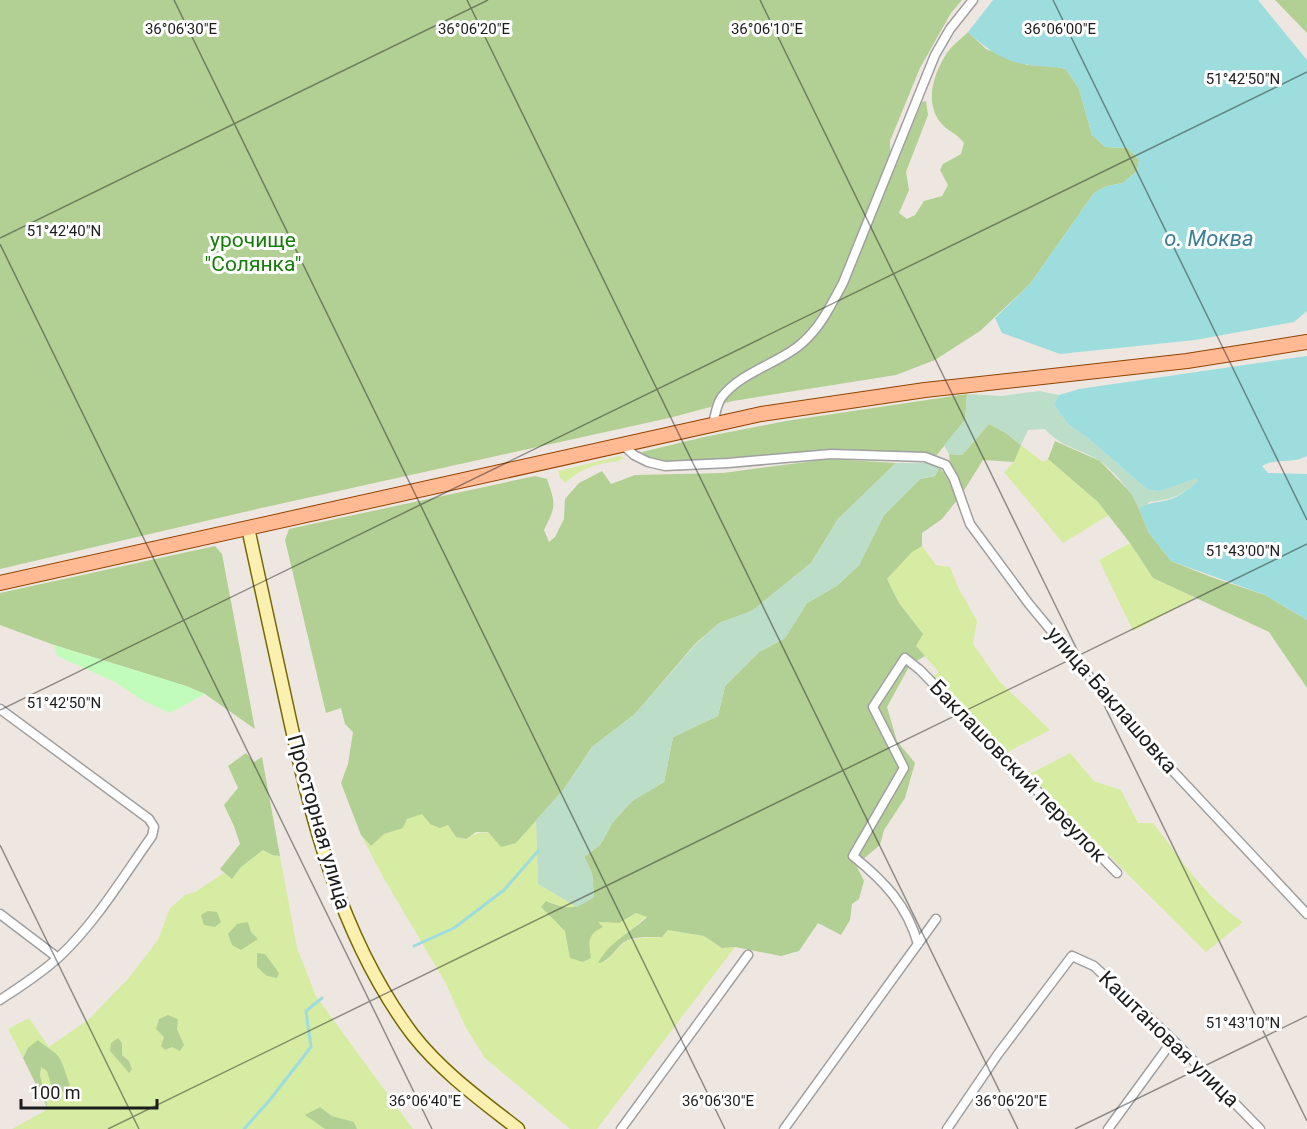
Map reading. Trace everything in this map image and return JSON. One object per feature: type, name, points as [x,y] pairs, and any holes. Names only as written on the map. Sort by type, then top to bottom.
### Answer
[{"type":"main road","points":[[0,583],[772,413],[925,390],[1187,361],[1307,342]]},
{"type":"main road","name":"Просторная улица","points":[[248,528],[312,813],[340,901],[355,936],[374,974],[415,1036],[458,1082],[518,1129]]},
{"type":"street","points":[[713,425],[721,399],[731,388],[801,344],[827,313],[843,283],[935,55],[950,29],[973,0]]},
{"type":"street","name":"улица Баклашовка","points":[[623,445],[634,455],[648,462],[665,466],[728,464],[831,454],[925,457],[946,465],[954,479],[970,524],[1029,604],[1127,722],[1307,914]]},
{"type":"street","name":"Баклашовский переулок","points":[[918,944],[913,925],[899,903],[879,877],[853,856],[904,768],[873,707],[904,658],[920,670],[1117,873]]},
{"type":"street","points":[[0,709],[149,819],[154,827],[152,836],[88,924],[58,958],[0,1000]]},
{"type":"street","points":[[0,914],[58,958]]},
{"type":"street","points":[[784,1129],[936,919]]},
{"type":"street","points":[[621,1129],[748,955]]},
{"type":"street","name":"Каштановая улица","points":[[946,1129],[998,1054],[1072,956],[1094,966],[1173,1040],[1260,1129]]},
{"type":"street","points":[[1108,1129],[1173,1040]]},
{"type":"green space","name":"урочище \"Солянка\"","points":[[0,0],[962,0],[951,13],[920,68],[890,141],[891,177],[922,102],[926,101],[928,115],[906,172],[909,190],[899,213],[907,219],[915,215],[924,201],[942,196],[948,185],[940,170],[943,164],[961,154],[964,143],[940,122],[935,114],[932,89],[945,56],[968,32],[986,49],[1027,65],[1066,69],[1079,89],[1092,135],[1105,147],[1128,148],[1139,160],[1137,171],[1123,183],[1107,186],[1094,193],[1030,284],[980,331],[935,360],[896,375],[733,401],[669,418],[257,509],[0,569]]},
{"type":"green space","points":[[1275,0],[1307,0],[1307,33]]},
{"type":"green space","points":[[1039,391],[1059,395],[1054,405],[1067,423],[1148,490],[1161,491],[1196,477],[1197,481],[1181,494],[1149,502],[1144,509],[1139,509],[1128,489],[1106,466],[1094,457],[1059,441],[1045,429],[1028,430],[1021,445],[1006,433],[989,424],[962,455],[949,454],[944,445],[965,420],[967,394],[1002,396]]},
{"type":"green space","points":[[967,394],[965,420],[936,456],[905,452],[830,451],[663,463],[642,452],[786,421]]},
{"type":"green space","points":[[989,424],[1006,433],[1021,445],[1014,462],[983,460],[963,492],[950,465],[949,454],[962,455]]},
{"type":"green space","points":[[1055,441],[1100,461],[1133,495],[1149,533],[1171,561],[1265,595],[1307,620],[1307,688],[1269,632],[1153,578],[1130,543],[1098,502],[1048,459]]},
{"type":"green space","points":[[1021,445],[1043,462],[1048,459],[1098,502],[1109,515],[1063,543],[1004,472],[1014,462]]},
{"type":"green space","points":[[620,456],[624,458],[589,468],[566,483],[560,478],[558,471]]},
{"type":"green space","points":[[829,459],[896,463],[838,519],[811,563],[752,611],[719,623],[695,644],[635,714],[592,747],[564,789],[516,843],[501,847],[488,832],[476,832],[466,839],[456,837],[448,825],[440,828],[430,824],[422,814],[407,819],[403,828],[384,834],[371,846],[361,835],[341,783],[348,764],[353,732],[345,724],[341,708],[326,713],[285,540],[289,529],[535,476],[547,479],[552,495],[553,510],[544,530],[549,542],[555,537],[564,519],[565,499],[579,483],[602,471],[611,484],[635,475],[723,473]]},
{"type":"green space","points":[[896,463],[928,463],[939,468],[935,476],[920,479],[884,515],[859,565],[838,585],[807,603],[785,638],[759,652],[725,686],[718,716],[673,737],[664,782],[632,801],[613,822],[600,845],[584,857],[592,873],[594,897],[577,907],[538,884],[536,820],[564,789],[592,747],[635,714],[695,645],[719,623],[752,611],[811,563],[838,519]]},
{"type":"green space","points":[[939,468],[946,474],[958,499],[942,519],[922,533],[922,546],[912,552],[887,579],[899,603],[923,634],[916,646],[925,656],[910,665],[887,707],[897,741],[915,763],[905,798],[884,830],[880,845],[856,865],[864,881],[859,899],[852,904],[850,920],[841,935],[818,923],[799,951],[781,956],[735,947],[722,948],[704,936],[668,930],[662,937],[640,937],[628,940],[607,959],[598,963],[614,943],[647,917],[636,913],[619,923],[598,922],[603,927],[591,936],[591,958],[583,962],[570,958],[565,931],[541,907],[546,901],[570,907],[594,897],[592,873],[584,857],[600,845],[613,822],[632,801],[664,782],[673,737],[718,716],[725,686],[759,652],[785,638],[807,603],[838,585],[859,565],[884,515],[920,479],[935,476]]},
{"type":"green space","points":[[1130,543],[1153,578],[1195,598],[1133,631],[1099,560]]},
{"type":"green space","points":[[215,546],[222,554],[255,729],[205,694],[186,686],[54,645],[0,625],[0,593]]},
{"type":"green space","points":[[922,546],[936,565],[950,567],[977,621],[973,644],[999,681],[1050,730],[1006,753],[931,678],[939,672],[916,646],[923,634],[899,603],[887,579],[912,551]]},
{"type":"green space","points":[[54,645],[205,694],[170,713],[142,700],[115,682],[57,656]]},
{"type":"green space","points":[[246,753],[254,762],[262,757],[280,856],[263,850],[241,867],[232,879],[220,869],[240,844],[224,805],[238,788],[228,766]]},
{"type":"green space","points":[[1070,753],[1094,781],[1121,790],[1138,823],[1153,823],[1205,889],[1243,922],[1206,952],[1028,775]]},
{"type":"green space","points":[[422,813],[430,824],[448,824],[456,837],[466,839],[485,832],[516,843],[536,820],[538,884],[577,907],[563,908],[547,901],[565,931],[569,946],[588,940],[597,922],[619,923],[636,913],[647,916],[603,954],[605,962],[626,941],[662,937],[668,930],[704,936],[722,948],[735,947],[597,1129],[570,1129],[485,1058],[466,1028],[445,982],[361,835],[371,846],[384,834],[403,828],[407,819]]},
{"type":"green space","points":[[263,850],[280,856],[297,948],[316,996],[413,1129],[357,1129],[354,1122],[332,1116],[320,1107],[306,1115],[325,1129],[12,1129],[48,1109],[40,1075],[41,1067],[70,1085],[58,1057],[48,1051],[28,1048],[23,1058],[8,1029],[29,1018],[49,1047],[89,1019],[128,979],[158,940],[170,908],[185,895],[195,892],[224,873],[233,878],[241,867]],"holes":[[[248,922],[251,932],[257,939],[228,934]],[[177,1029],[184,1045],[180,1051],[172,1047],[165,1050],[161,1046],[164,1037]],[[122,1043],[122,1055],[129,1061],[132,1069],[129,1072],[110,1051]]]},
{"type":"green space","points":[[208,911],[217,912],[221,922],[215,927],[204,925],[201,915]]},
{"type":"green space","points":[[248,922],[251,932],[258,939],[241,950],[232,945],[228,934],[237,924]]},
{"type":"green space","points":[[257,953],[265,954],[279,973],[277,978],[267,976],[257,967]]},
{"type":"green space","points":[[168,1015],[178,1019],[177,1029],[184,1045],[180,1051],[172,1047],[165,1050],[161,1046],[164,1037],[156,1029],[159,1019]]},
{"type":"green space","points":[[118,1038],[122,1043],[122,1055],[129,1061],[132,1069],[129,1073],[110,1051],[111,1043]]},
{"type":"green space","points":[[38,1040],[58,1056],[70,1085],[64,1092],[52,1088],[47,1071],[41,1067],[40,1075],[48,1109],[23,1058],[28,1048]]},
{"type":"green space","points":[[320,1107],[332,1116],[354,1122],[357,1129],[325,1129],[305,1115]]},
{"type":"water","name":"о. Моква","points":[[993,0],[1258,0],[1307,60],[1307,311],[1294,322],[1195,340],[1060,354],[1002,333],[995,318],[1030,284],[1094,193],[1107,186],[1123,183],[1137,171],[1139,160],[1128,148],[1105,147],[1092,135],[1079,89],[1066,69],[1011,61],[988,49],[968,32]]},
{"type":"water","points":[[1307,356],[1307,456],[1262,466],[1268,473],[1307,474],[1307,620],[1265,595],[1171,561],[1149,533],[1139,509],[1176,497],[1194,484],[1197,481],[1196,478],[1161,491],[1148,490],[1067,423],[1054,405],[1059,395],[1079,389]]},
{"type":"waterway","points":[[414,946],[454,928],[504,890],[538,851]]},
{"type":"waterway","points":[[244,1129],[311,1047],[306,1011],[322,998]]}]
